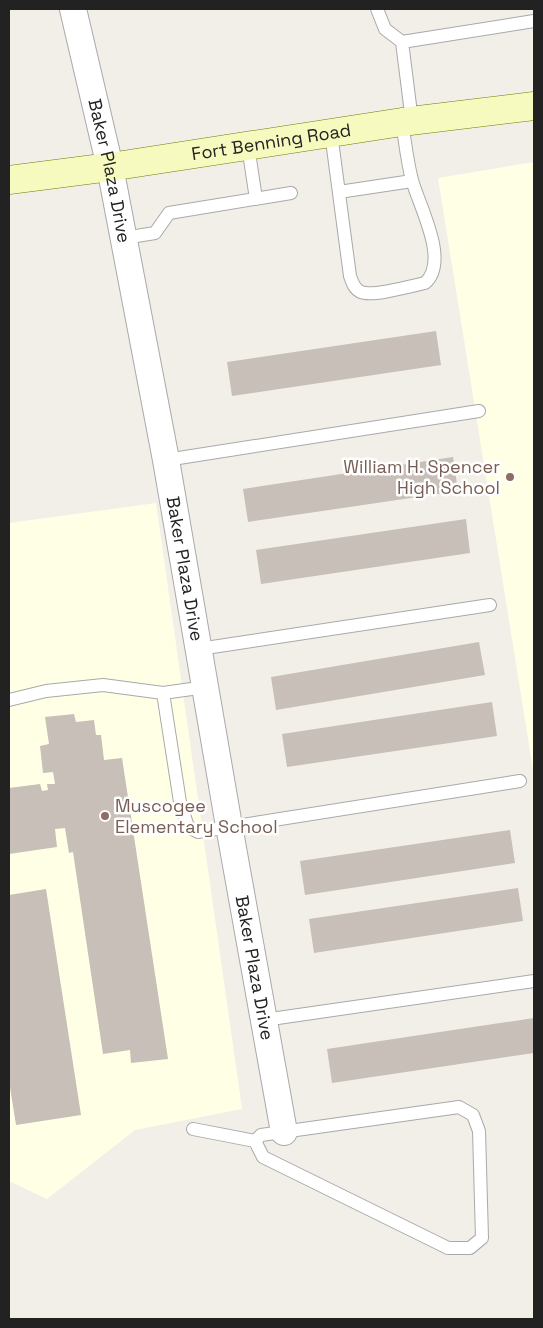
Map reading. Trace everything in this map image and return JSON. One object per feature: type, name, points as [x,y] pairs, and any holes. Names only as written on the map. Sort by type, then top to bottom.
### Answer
[{"type":"street","name":"Baker Plaza Drive","points":[[73,9],[110,167],[166,460],[284,1132]]},
{"type":"street","name":"Fort Benning Road","points":[[9,180],[110,167],[407,121],[534,106]]},
{"type":"lane","points":[[377,9],[385,29],[402,42],[534,21]]},
{"type":"lane","points":[[331,133],[352,283],[359,291],[368,294],[424,283],[432,273],[434,263],[430,228],[412,181],[402,42]]},
{"type":"lane","points":[[248,146],[256,199]]},
{"type":"lane","points":[[339,192],[412,181]]},
{"type":"lane","points":[[124,238],[155,233],[169,213],[291,193]]},
{"type":"lane","points":[[166,460],[479,411]]},
{"type":"lane","points":[[199,649],[490,605]]},
{"type":"lane","points":[[9,700],[46,690],[103,685],[163,693],[206,687]]},
{"type":"lane","points":[[163,693],[180,802],[188,827],[198,832],[520,781]]},
{"type":"lane","points":[[264,1020],[534,981]]},
{"type":"lane","points":[[459,1107],[473,1115],[479,1131],[482,1238],[470,1248],[448,1248],[263,1157],[255,1141],[261,1135],[459,1107]]},
{"type":"lane","points":[[193,1129],[255,1141]]},
{"type":"shaded area","name":"William H. Spencer High School","points":[[534,162],[534,776],[438,178]]},
{"type":"shaded area","name":"Muscogee Elementary School","points":[[156,503],[242,1109],[135,1130],[47,1199],[9,1181],[9,523]]},
{"type":"building","points":[[436,331],[441,365],[232,396],[227,362]]},
{"type":"building","points":[[453,457],[458,491],[248,522],[243,489]]},
{"type":"building","points":[[466,519],[470,553],[261,584],[256,550]]},
{"type":"building","points":[[479,642],[485,675],[276,710],[271,677]]},
{"type":"building","points":[[492,702],[497,736],[287,767],[282,734]]},
{"type":"building","points":[[74,714],[76,722],[94,720],[96,735],[101,735],[104,760],[122,758],[168,1059],[131,1063],[130,1050],[103,1054],[73,852],[69,853],[65,828],[55,829],[57,847],[9,854],[9,788],[40,784],[42,791],[48,790],[47,784],[55,784],[53,772],[43,773],[40,746],[49,744],[45,717]]},
{"type":"building","points":[[510,830],[515,863],[305,895],[300,861]]},
{"type":"building","points":[[518,888],[523,921],[314,953],[309,919]]},
{"type":"building","points":[[46,889],[81,1115],[16,1125],[9,1081],[9,895]]},
{"type":"building","points":[[534,1018],[534,1053],[332,1083],[327,1049]]},
{"type":"place","name":"William H. Spencer High School","points":[[510,477]]},
{"type":"place","name":"Muscogee Elementary School","points":[[105,816]]}]
